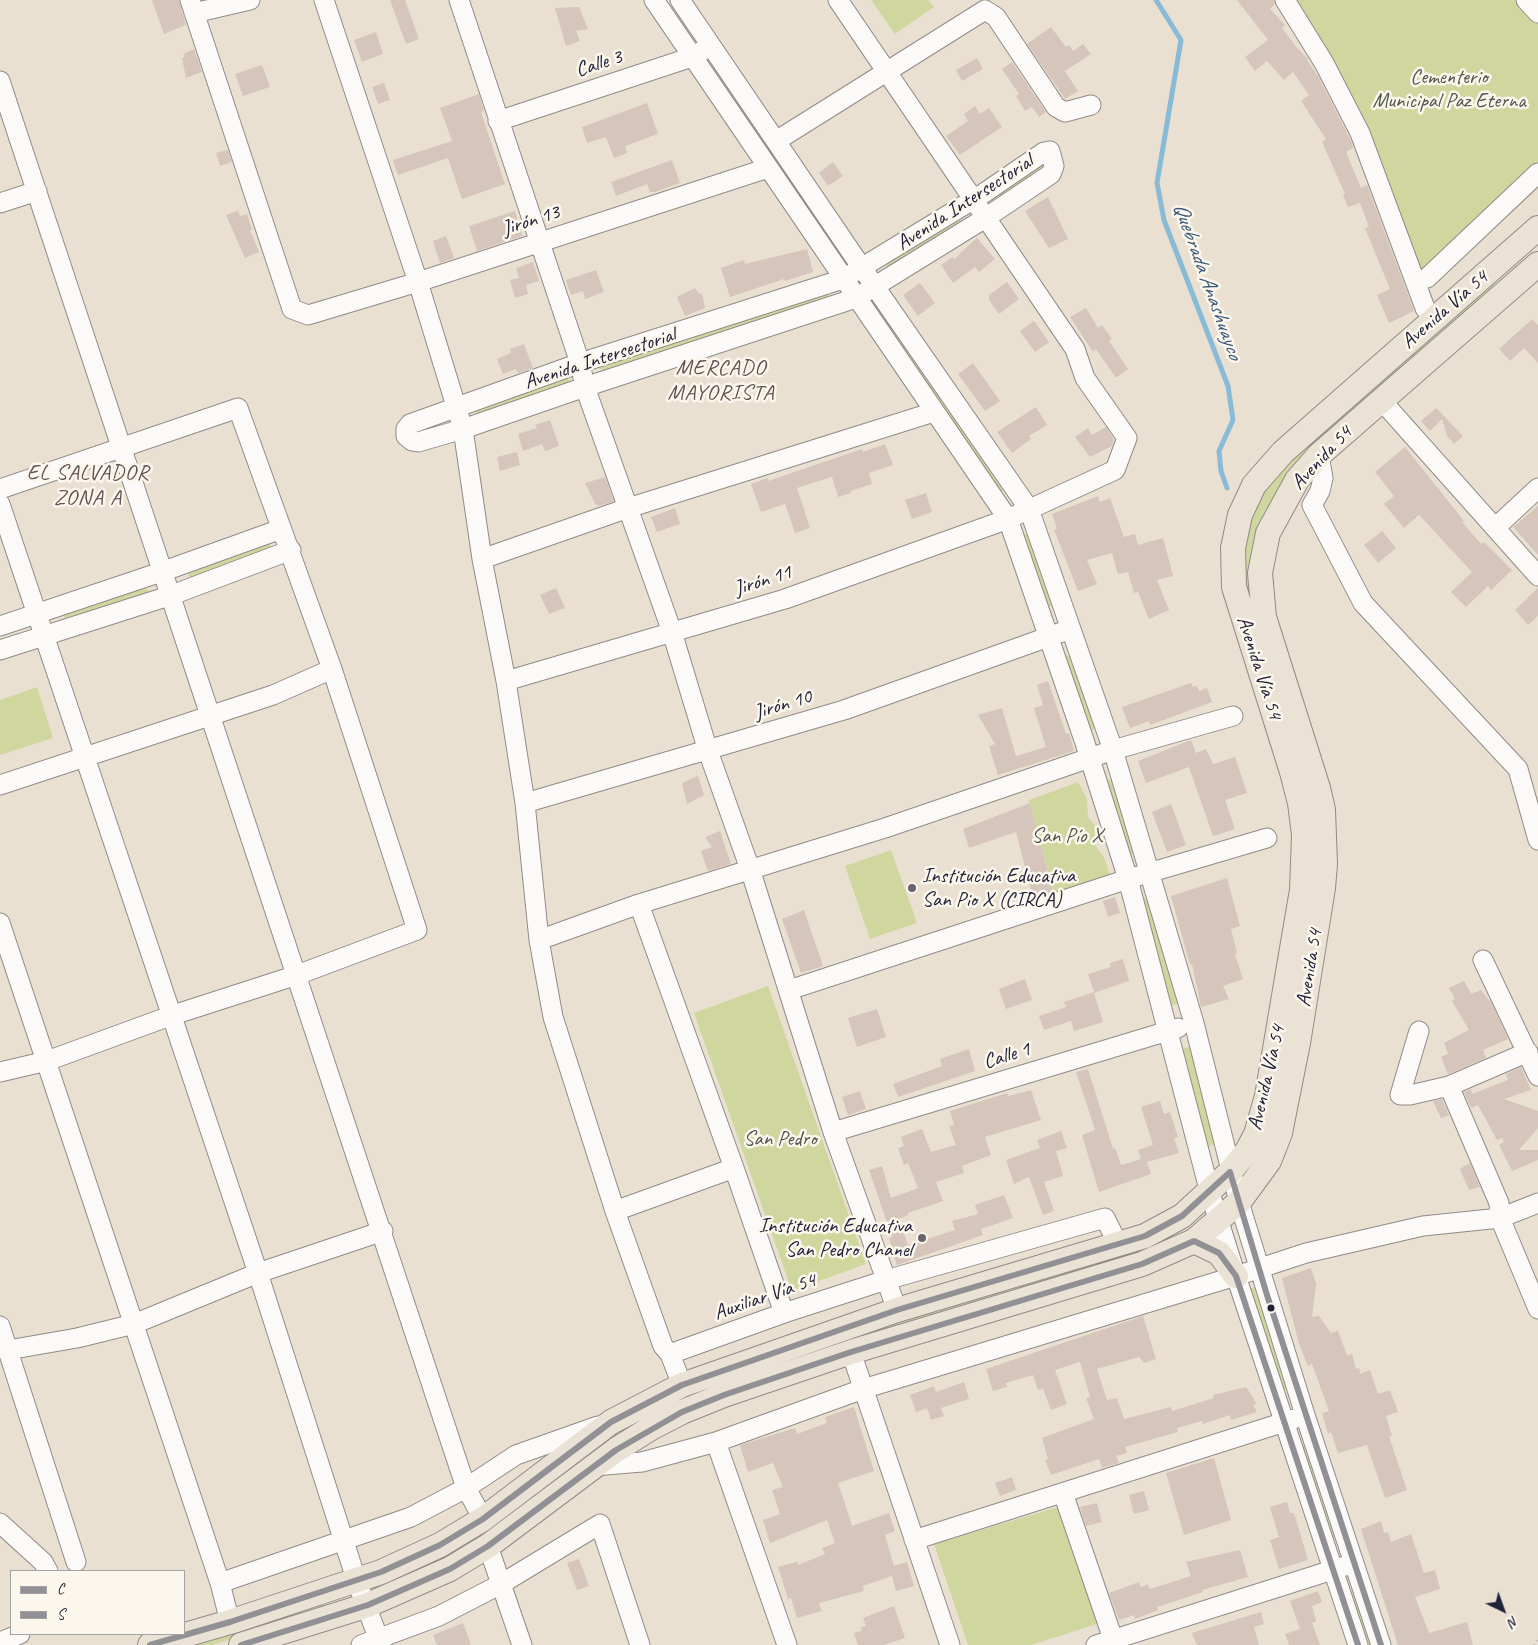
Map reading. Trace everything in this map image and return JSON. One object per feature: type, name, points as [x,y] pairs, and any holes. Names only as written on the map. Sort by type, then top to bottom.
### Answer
[{"type":"main road","name":"Avenida Vía 54","points":[[185,1635],[357,1582],[440,1545],[483,1519],[611,1422],[682,1385],[897,1310],[1118,1244],[1168,1225],[1196,1206],[1210,1193],[1247,1151],[1256,1134],[1267,1096],[1302,890],[1304,835],[1300,803],[1234,587],[1233,548],[1236,529],[1247,499],[1266,469],[1311,426],[1538,228]]},
{"type":"main road","name":"Avenida 54","points":[[368,1605],[450,1569],[488,1546],[593,1466],[638,1436],[682,1412],[724,1395],[851,1352],[1142,1264],[1194,1242],[1239,1202],[1269,1161],[1280,1133],[1298,1043],[1323,888],[1325,833],[1323,810],[1264,618],[1260,573],[1263,548],[1276,516],[1297,480],[1319,455],[1537,266]]},
{"type":"main road","points":[[1194,1242],[1219,1252],[1236,1276]]},
{"type":"main road","points":[[241,1645],[368,1605]]},
{"type":"main road","name":"Avenida Vía 54","points":[[150,1645],[185,1635]]},
{"type":"street","points":[[192,7],[250,0]]},
{"type":"street","points":[[324,0],[418,282],[463,429],[482,559],[506,681],[525,803],[539,940],[554,1017],[615,1210],[663,1346],[670,1354],[682,1385]]},
{"type":"street","points":[[654,0],[1008,519],[1050,636],[1128,879],[1210,1193],[1283,1423],[1358,1645]]},
{"type":"street","points":[[680,0],[1029,509],[1113,750],[1194,1023],[1230,1172],[1305,1415],[1381,1645]]},
{"type":"street","points":[[838,0],[972,199],[987,217]]},
{"type":"street","points":[[1285,0],[1324,63],[1360,133],[1425,308],[1434,320]]},
{"type":"street","points":[[1526,0],[1538,13]]},
{"type":"street","points":[[462,1],[498,121],[580,363],[585,386],[672,632],[708,751],[750,869],[833,1132],[897,1310]]},
{"type":"street","name":"Jirón 13","points":[[192,7],[292,309],[308,315],[418,282],[538,241],[768,168]]},
{"type":"street","points":[[776,141],[985,10],[996,17],[1056,107],[1065,112],[1091,105]]},
{"type":"street","name":"Calle 3","points":[[498,121],[692,57],[712,46]]},
{"type":"street","points":[[0,81],[212,715],[466,1488],[483,1519]]},
{"type":"street","name":"Avenida Intersectorial","points":[[1050,151],[1054,166],[1051,174],[987,217],[856,298],[585,386],[463,429],[418,442],[412,441],[406,436],[406,429],[410,424],[457,407],[580,363],[843,279],[1044,152],[1050,151]]},
{"type":"street","points":[[1427,278],[1538,173]]},
{"type":"street","points":[[0,203],[37,191]]},
{"type":"street","name":"Jirón 11","points":[[506,681],[785,599],[1008,519],[1115,470],[1127,438],[1085,378],[1075,350],[987,217]]},
{"type":"street","points":[[1518,245],[1537,266]]},
{"type":"street","points":[[1381,400],[1538,576]]},
{"type":"street","points":[[0,489],[238,408],[281,528],[291,550],[332,669],[417,930],[297,975],[170,1016],[47,1061],[0,1072]]},
{"type":"street","points":[[482,559],[628,508],[934,412]]},
{"type":"street","points":[[1319,455],[1323,478],[1320,491],[1312,505],[1363,603],[1518,769],[1538,840]]},
{"type":"street","points":[[1495,528],[1538,488]]},
{"type":"street","points":[[0,504],[46,636],[170,1016],[258,1273],[357,1582],[368,1605],[380,1642]]},
{"type":"street","points":[[0,626],[164,571],[281,528]]},
{"type":"street","points":[[0,650],[172,595],[291,550]]},
{"type":"street","name":"Jirón 10","points":[[525,803],[844,710],[1072,629]]},
{"type":"street","points":[[0,785],[272,695],[332,669]]},
{"type":"street","points":[[539,940],[639,904],[885,828],[1113,750],[1233,716]]},
{"type":"street","points":[[789,990],[1128,879],[1267,838]]},
{"type":"street","points":[[639,904],[784,1313]]},
{"type":"street","points":[[0,923],[220,1583],[230,1622]]},
{"type":"street","points":[[1483,960],[1538,1076]]},
{"type":"street","name":"Calle 1","points":[[833,1132],[1194,1023]]},
{"type":"street","points":[[1419,1032],[1400,1094],[1410,1095],[1449,1086],[1528,1052]]},
{"type":"street","points":[[1449,1086],[1498,1203],[1500,1218],[1538,1308]]},
{"type":"street","points":[[615,1210],[734,1168]]},
{"type":"street","points":[[593,1466],[642,1462],[716,1442],[863,1389],[1259,1268],[1366,1238],[1423,1226],[1500,1218],[1538,1203]]},
{"type":"street","name":"Auxiliar Vía 54","points":[[670,1354],[784,1313],[886,1280],[1106,1218],[1118,1244]]},
{"type":"street","points":[[8,1350],[77,1338],[134,1324],[258,1273],[382,1231]]},
{"type":"street","points":[[0,1326],[76,1562]]},
{"type":"street","points":[[851,1352],[950,1645]]},
{"type":"street","points":[[914,1540],[1305,1415]]},
{"type":"street","points":[[220,1583],[411,1518],[466,1488],[516,1456],[611,1422]]},
{"type":"street","points":[[716,1442],[786,1645]]},
{"type":"street","points":[[1063,1493],[1104,1642],[1354,1563]]},
{"type":"street","points":[[0,1523],[43,1562],[47,1570]]},
{"type":"street","points":[[361,1645],[380,1642],[439,1616],[501,1584],[600,1524],[640,1645]]},
{"type":"street","points":[[488,1546],[522,1645]]},
{"type":"street","points":[[0,1642],[18,1635]]},
{"type":"path","points":[[1534,1645],[1538,1640]]},
{"type":"green space","points":[[871,0],[928,0],[934,7],[895,34]]},
{"type":"green space","name":"Cementerio Municipal Paz Eterna","points":[[1291,0],[1538,0],[1538,188],[1425,293],[1363,118]]},
{"type":"green space","points":[[721,72],[844,255],[840,258],[715,76]]},
{"type":"green space","points":[[1048,159],[1049,166],[1003,199],[998,193]]},
{"type":"green space","points":[[957,216],[962,223],[890,270],[885,263]]},
{"type":"green space","points":[[1491,280],[1498,289],[1295,468],[1266,509],[1258,524],[1253,541],[1249,576],[1253,612],[1310,787],[1317,854],[1316,887],[1280,1100],[1275,1123],[1262,1155],[1258,1153],[1271,1122],[1276,1100],[1312,887],[1313,832],[1307,788],[1247,601],[1243,566],[1248,526],[1261,494],[1272,476],[1284,462]]},
{"type":"green space","points":[[827,291],[830,299],[606,372],[600,369],[599,366]]},
{"type":"green space","points":[[886,315],[1004,489],[1000,492],[881,318]]},
{"type":"green space","points":[[567,377],[571,382],[478,415],[476,413],[475,410]]},
{"type":"green space","points":[[1031,532],[1056,604],[1047,607],[1023,535]]},
{"type":"green space","points":[[269,542],[271,549],[190,580],[188,573]]},
{"type":"green space","points":[[146,586],[149,594],[66,622],[63,614]]},
{"type":"green space","points":[[1073,654],[1098,728],[1090,731],[1065,657]]},
{"type":"green space","points":[[37,687],[53,738],[0,755],[0,700]]},
{"type":"green space","points":[[1114,778],[1136,854],[1129,855],[1106,781]]},
{"type":"green space","name":"San Pío X","points":[[1078,782],[1087,799],[1088,817],[1095,826],[1095,845],[1104,857],[1110,875],[1054,894],[1029,800]]},
{"type":"green space","points":[[891,850],[917,923],[870,939],[845,866]]},
{"type":"green space","points":[[1150,897],[1181,1003],[1170,1006],[1142,899]]},
{"type":"green space","name":"San Pedro","points":[[768,986],[866,1264],[792,1291],[694,1013]]},
{"type":"green space","points":[[1192,1046],[1216,1144],[1207,1147],[1182,1049]]},
{"type":"green space","points":[[1159,1241],[1161,1247],[719,1390],[504,1525],[403,1582],[400,1575],[612,1431],[678,1396],[824,1343]]},
{"type":"green space","points":[[1254,1287],[1289,1389],[1282,1391],[1248,1289]]},
{"type":"green space","points":[[1307,1444],[1338,1536],[1331,1539],[1300,1446]]},
{"type":"green space","points":[[1062,1506],[1100,1623],[1031,1645],[968,1645],[934,1544]]},
{"type":"green space","points":[[1355,1590],[1374,1645],[1367,1645],[1349,1592]]},
{"type":"green space","points":[[323,1603],[326,1611],[212,1645],[177,1645]]},
{"type":"building","points":[[152,0],[179,0],[186,25],[164,34]]},
{"type":"building","points":[[390,0],[405,0],[419,39],[406,44]]},
{"type":"building","points":[[1237,0],[1274,0],[1275,4],[1270,9],[1285,25],[1282,28],[1308,59],[1319,78],[1352,143],[1353,148],[1346,152],[1361,188],[1367,185],[1414,311],[1389,323],[1377,295],[1390,289],[1365,228],[1369,227],[1360,203],[1348,207],[1343,195],[1345,194],[1322,142],[1326,139],[1301,101],[1309,95],[1293,72],[1284,80],[1267,61],[1255,71],[1245,57],[1268,40]]},
{"type":"building","points":[[579,7],[588,29],[576,31],[580,41],[566,46],[555,8]]},
{"type":"building","points":[[1051,27],[1066,47],[1069,45],[1073,51],[1083,44],[1091,54],[1065,71],[1078,91],[1065,99],[1027,44]]},
{"type":"building","points":[[376,32],[383,54],[362,62],[354,40]]},
{"type":"building","points":[[194,49],[202,72],[186,78],[182,58],[185,57],[183,54]]},
{"type":"building","points":[[977,58],[983,69],[962,81],[956,70]]},
{"type":"building","points":[[1012,62],[1046,112],[1039,117],[1032,107],[1025,111],[1016,96],[1019,94],[1002,69]]},
{"type":"building","points":[[262,65],[270,87],[243,96],[235,74]]},
{"type":"building","points":[[384,83],[390,100],[378,104],[372,87]]},
{"type":"building","points":[[479,94],[484,111],[481,112],[505,184],[462,199],[448,158],[398,175],[393,160],[452,141],[440,108]]},
{"type":"building","points":[[647,103],[658,134],[625,146],[627,153],[614,158],[606,137],[587,143],[582,127]]},
{"type":"building","points":[[975,106],[980,114],[989,108],[1002,127],[960,155],[946,136],[968,121],[964,114]]},
{"type":"building","points":[[228,150],[232,162],[220,166],[216,153]]},
{"type":"building","points":[[672,160],[680,183],[655,192],[650,192],[647,184],[616,196],[611,182]]},
{"type":"building","points":[[833,162],[843,176],[828,186],[819,173]]},
{"type":"building","points":[[1048,197],[1068,239],[1049,248],[1025,211]]},
{"type":"building","points":[[238,211],[240,216],[247,214],[252,230],[250,230],[259,252],[245,258],[226,215]]},
{"type":"building","points":[[515,211],[522,236],[477,251],[469,226]]},
{"type":"building","points":[[446,236],[454,258],[440,263],[433,241]]},
{"type":"building","points":[[977,238],[995,259],[979,272],[975,267],[953,283],[941,265],[953,257],[954,259]]},
{"type":"building","points":[[807,249],[813,272],[785,281],[784,279],[730,297],[721,268],[744,260],[745,264]]},
{"type":"building","points":[[533,262],[539,281],[526,285],[528,294],[515,298],[510,280],[519,278],[516,268]]},
{"type":"building","points":[[596,270],[604,292],[585,299],[583,291],[571,295],[566,280]]},
{"type":"building","points":[[1007,282],[1019,299],[999,314],[989,300],[989,295]]},
{"type":"building","points":[[920,283],[935,303],[918,316],[903,295]]},
{"type":"building","points":[[695,288],[698,293],[702,294],[705,308],[685,316],[677,297]]},
{"type":"building","points":[[1086,308],[1098,328],[1102,325],[1112,339],[1109,341],[1128,369],[1116,378],[1096,349],[1093,352],[1070,317]]},
{"type":"building","points":[[1532,319],[1538,325],[1538,363],[1524,348],[1510,361],[1499,349]]},
{"type":"building","points":[[1034,321],[1049,342],[1035,352],[1020,331]]},
{"type":"building","points":[[524,344],[533,368],[518,373],[516,369],[503,374],[497,359],[511,353],[510,349]]},
{"type":"building","points":[[973,363],[1000,401],[985,411],[958,374]]},
{"type":"building","points":[[1036,407],[1047,425],[1029,436],[1031,439],[1012,453],[997,432]]},
{"type":"building","points":[[1436,408],[1463,436],[1454,444],[1447,436],[1442,419],[1430,431],[1421,421]]},
{"type":"building","points":[[550,420],[559,446],[545,451],[542,444],[523,451],[518,434],[537,428],[535,425]]},
{"type":"building","points":[[1106,427],[1114,440],[1112,446],[1090,457],[1075,437],[1088,428],[1092,435]]},
{"type":"building","points":[[885,444],[893,465],[869,473],[872,484],[838,497],[832,477],[797,488],[810,528],[795,533],[785,504],[761,512],[751,484],[768,478],[768,481],[862,449],[863,452]]},
{"type":"building","points":[[1405,447],[1481,544],[1484,542],[1512,570],[1491,590],[1488,586],[1466,607],[1451,592],[1472,572],[1419,515],[1404,528],[1384,504],[1394,496],[1375,472]]},
{"type":"building","points":[[517,452],[520,465],[500,471],[497,457]]},
{"type":"building","points":[[605,477],[614,501],[599,506],[595,504],[585,483]]},
{"type":"building","points":[[926,493],[932,512],[912,519],[905,500]]},
{"type":"building","points":[[1098,496],[1100,502],[1110,498],[1124,537],[1135,534],[1138,545],[1163,538],[1173,576],[1157,580],[1169,610],[1149,619],[1138,592],[1134,593],[1128,572],[1118,574],[1112,553],[1087,560],[1097,584],[1078,591],[1054,530],[1057,529],[1052,514]]},
{"type":"building","points":[[1538,506],[1538,555],[1513,527]]},
{"type":"building","points":[[675,508],[680,524],[657,532],[651,517]]},
{"type":"building","points":[[1382,531],[1396,548],[1378,563],[1364,545]]},
{"type":"building","points":[[556,588],[565,608],[549,614],[540,595]]},
{"type":"building","points":[[1538,588],[1538,616],[1528,625],[1515,610]]},
{"type":"building","points":[[1048,681],[1066,734],[1069,733],[1074,751],[998,775],[989,746],[995,744],[978,715],[1002,708],[1016,756],[1046,747],[1034,708],[1043,705],[1037,685]]},
{"type":"building","points":[[1191,683],[1193,687],[1197,686],[1199,691],[1207,688],[1212,702],[1150,725],[1149,721],[1130,728],[1122,707]]},
{"type":"building","points":[[1191,740],[1196,753],[1206,749],[1213,764],[1235,757],[1247,793],[1225,800],[1235,829],[1213,836],[1189,767],[1146,783],[1138,761]]},
{"type":"building","points":[[698,776],[704,795],[687,804],[682,783]]},
{"type":"building","points":[[1030,803],[1053,892],[1033,898],[1016,832],[969,848],[963,829]]},
{"type":"building","points":[[1171,804],[1186,845],[1167,852],[1152,812]]},
{"type":"building","points":[[720,831],[731,864],[708,871],[701,851],[712,847],[705,837]]},
{"type":"building","points":[[1227,878],[1240,926],[1231,929],[1237,953],[1235,954],[1243,979],[1223,986],[1229,999],[1201,1007],[1192,964],[1190,965],[1171,896]]},
{"type":"building","points":[[1115,897],[1120,913],[1108,917],[1103,901]]},
{"type":"building","points":[[804,910],[823,966],[801,973],[782,919]]},
{"type":"building","points":[[1123,959],[1129,981],[1094,993],[1103,1022],[1074,1031],[1071,1021],[1044,1030],[1039,1016],[1066,1007],[1064,1002],[1094,992],[1088,974],[1111,967],[1110,963]]},
{"type":"building","points":[[1025,979],[1032,1000],[1006,1009],[999,989]]},
{"type":"building","points":[[1464,981],[1471,994],[1481,990],[1492,1004],[1508,1039],[1483,1050],[1486,1058],[1448,1074],[1441,1057],[1448,1054],[1444,1043],[1469,1030],[1452,1001],[1455,999],[1449,988]]},
{"type":"building","points":[[877,1009],[886,1037],[857,1047],[848,1018]]},
{"type":"building","points":[[969,1049],[975,1071],[898,1097],[893,1084],[942,1066],[940,1059]]},
{"type":"building","points":[[1521,1067],[1531,1090],[1504,1099],[1538,1111],[1538,1128],[1519,1150],[1538,1150],[1538,1160],[1512,1171],[1499,1145],[1504,1142],[1502,1138],[1497,1140],[1478,1105],[1471,1108],[1464,1092],[1471,1089],[1472,1094],[1508,1080],[1506,1074]]},
{"type":"building","points":[[1088,1069],[1113,1149],[1115,1148],[1121,1165],[1141,1159],[1138,1150],[1153,1145],[1141,1107],[1160,1101],[1164,1114],[1170,1112],[1178,1137],[1174,1138],[1179,1153],[1147,1162],[1151,1174],[1099,1192],[1082,1135],[1095,1130],[1076,1072]]},
{"type":"building","points":[[1031,1090],[1041,1120],[985,1137],[991,1155],[962,1166],[964,1173],[936,1182],[943,1201],[908,1213],[908,1215],[899,1219],[908,1245],[955,1230],[952,1221],[978,1214],[975,1205],[1004,1195],[1013,1218],[981,1229],[983,1235],[897,1265],[889,1238],[892,1237],[869,1170],[882,1166],[891,1198],[918,1188],[908,1163],[904,1165],[898,1148],[904,1146],[901,1137],[922,1129],[931,1152],[956,1145],[949,1126],[954,1125],[950,1111],[1007,1093],[1008,1096]]},
{"type":"building","points":[[860,1091],[866,1109],[848,1115],[842,1097]]},
{"type":"building","points":[[1442,1099],[1449,1115],[1441,1118],[1433,1101]]},
{"type":"building","points":[[1061,1131],[1067,1148],[1056,1151],[1063,1176],[1044,1182],[1054,1211],[1043,1215],[1029,1177],[1014,1184],[1006,1160],[1040,1148],[1037,1140]]},
{"type":"building","points":[[1470,1163],[1480,1187],[1469,1190],[1460,1169]]},
{"type":"building","points":[[1311,1268],[1316,1284],[1312,1317],[1319,1316],[1331,1333],[1338,1331],[1347,1355],[1352,1354],[1356,1369],[1359,1368],[1360,1374],[1370,1370],[1378,1394],[1390,1390],[1398,1412],[1386,1416],[1392,1436],[1389,1436],[1407,1490],[1385,1498],[1367,1445],[1338,1453],[1331,1432],[1328,1434],[1322,1413],[1329,1411],[1312,1364],[1308,1366],[1299,1344],[1282,1278]]},
{"type":"building","points":[[1143,1316],[1156,1359],[1144,1363],[1139,1357],[1097,1369],[1107,1400],[1117,1398],[1124,1419],[1171,1407],[1172,1411],[1214,1398],[1213,1395],[1246,1387],[1257,1404],[1253,1405],[1257,1412],[1231,1420],[1230,1415],[1203,1424],[1202,1421],[1177,1428],[1178,1432],[1125,1447],[1127,1453],[1116,1456],[1119,1463],[1102,1468],[1099,1459],[1051,1475],[1045,1460],[1048,1459],[1042,1438],[1094,1419],[1086,1398],[1090,1397],[1080,1362],[1055,1370],[1067,1404],[1051,1410],[1043,1389],[1038,1390],[1033,1375],[1006,1383],[1007,1387],[993,1391],[986,1369]]},
{"type":"building","points":[[964,1382],[969,1399],[941,1408],[944,1416],[931,1420],[927,1408],[916,1412],[910,1395],[934,1386],[936,1392]]},
{"type":"building","points":[[854,1407],[874,1471],[838,1483],[852,1526],[889,1513],[895,1531],[885,1535],[894,1566],[907,1562],[914,1586],[896,1591],[892,1576],[863,1586],[864,1591],[819,1603],[822,1611],[797,1618],[791,1598],[788,1599],[778,1567],[797,1562],[798,1565],[825,1554],[822,1548],[835,1543],[827,1520],[770,1543],[763,1520],[780,1514],[772,1490],[783,1487],[773,1463],[748,1472],[740,1445],[795,1428],[797,1434],[827,1423],[825,1417]]},
{"type":"building","points":[[1214,1458],[1231,1520],[1184,1535],[1166,1473]]},
{"type":"building","points":[[1012,1477],[1016,1490],[1000,1496],[995,1483]]},
{"type":"building","points":[[1144,1491],[1149,1510],[1134,1514],[1129,1495]]},
{"type":"building","points":[[1287,1502],[1290,1513],[1294,1513],[1308,1560],[1279,1569],[1270,1540],[1279,1537],[1270,1507]]},
{"type":"building","points":[[1097,1503],[1102,1522],[1086,1526],[1080,1507]]},
{"type":"building","points":[[1381,1521],[1384,1533],[1388,1532],[1391,1542],[1411,1534],[1424,1573],[1435,1570],[1440,1589],[1415,1597],[1429,1633],[1467,1622],[1473,1645],[1398,1645],[1361,1529]]},
{"type":"building","points":[[1240,1550],[1248,1577],[1202,1590],[1203,1592],[1157,1607],[1158,1610],[1135,1619],[1134,1615],[1119,1620],[1109,1593],[1139,1582],[1141,1587],[1148,1584],[1150,1589],[1191,1576],[1186,1562]]},
{"type":"building","points":[[579,1559],[589,1586],[577,1590],[567,1563]]},
{"type":"building","points":[[1318,1591],[1322,1602],[1312,1606],[1316,1621],[1312,1623],[1320,1645],[1289,1645],[1285,1634],[1300,1629],[1290,1601]]},
{"type":"building","points":[[894,1606],[905,1638],[884,1645],[858,1645],[854,1633],[862,1631],[861,1627],[866,1626],[863,1618]]},
{"type":"building","points":[[1261,1612],[1264,1624],[1254,1627],[1259,1645],[1197,1645],[1192,1633]]},
{"type":"building","points":[[463,1623],[471,1645],[437,1645],[433,1635]]},
{"type":"waterway","name":"Quebrada Anashuayco","points":[[1156,0],[1181,40],[1157,183],[1164,220],[1228,386],[1233,420],[1219,451],[1221,471],[1227,488]]},
{"type":"transit line","name":"C","points":[[185,1635],[381,1572],[440,1545],[483,1519],[611,1422],[682,1385],[897,1310],[1145,1236],[1182,1216],[1230,1172],[1267,1295],[1381,1645]]},
{"type":"transit line","name":"S","points":[[241,1645],[368,1605],[450,1569],[488,1546],[616,1450],[682,1412],[724,1395],[851,1352],[1142,1264],[1194,1241],[1219,1253],[1236,1276],[1358,1645]]},
{"type":"transit line","name":"C","points":[[150,1645],[185,1635]]},
{"type":"place","name":"Institución Educativa San Pio X (CIRCA)","points":[[912,888]]},
{"type":"place","name":"Institución Educativa San Pedro Chanel","points":[[922,1238]]},
{"type":"district","name":"MERCADO MAYORISTA","points":[[721,380]]},
{"type":"district","name":"EL SALVADOR ZONA A","points":[[88,486]]}]
